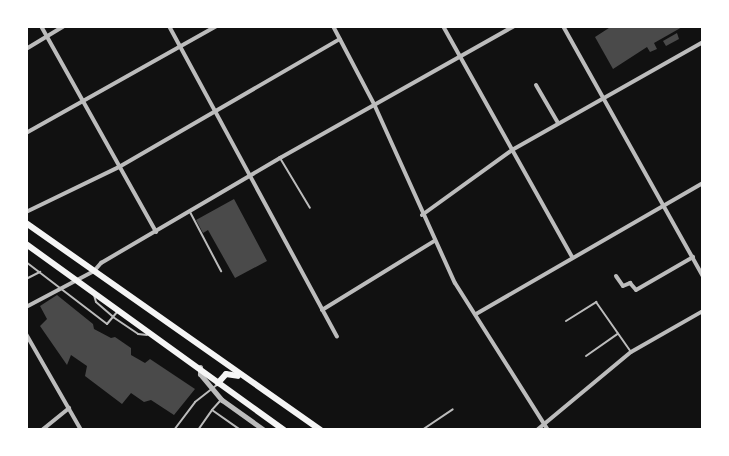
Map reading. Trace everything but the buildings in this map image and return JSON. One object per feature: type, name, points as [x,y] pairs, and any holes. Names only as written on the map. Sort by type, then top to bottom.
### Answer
[{"type":"main road","points":[[26,223],[320,430]]},
{"type":"main road","points":[[26,244],[200,366],[218,383],[284,430]]},
{"type":"main road","points":[[218,383],[231,372],[261,394],[273,397]]},
{"type":"street","points":[[41,26],[156,232]]},
{"type":"street","points":[[26,48],[64,26]]},
{"type":"street","points":[[169,26],[337,337]]},
{"type":"street","points":[[26,133],[83,103],[217,26]]},
{"type":"street","points":[[333,26],[374,104],[422,215],[455,283],[548,430]]},
{"type":"street","points":[[443,26],[572,257]]},
{"type":"street","points":[[26,307],[77,278],[94,271],[101,263],[280,158],[374,104],[461,58],[514,26]]},
{"type":"street","points":[[563,26],[665,204],[703,276]]},
{"type":"street","points":[[26,212],[119,167],[340,39]]},
{"type":"street","points":[[422,215],[512,150],[703,42]]},
{"type":"street","points":[[536,85],[558,123]]},
{"type":"street","points":[[476,314],[703,182]]},
{"type":"street","points":[[322,310],[434,241]]},
{"type":"street","points":[[616,276],[623,286],[630,283],[636,290],[693,257]]},
{"type":"street","points":[[537,430],[631,352],[703,311]]},
{"type":"street","points":[[26,334],[81,430]]},
{"type":"street","points":[[200,366],[200,374],[222,400],[264,430]]},
{"type":"street","points":[[42,430],[69,408]]},
{"type":"lane","points":[[280,158],[310,208]]},
{"type":"lane","points":[[190,212],[222,271]]},
{"type":"lane","points":[[26,262],[107,324],[119,310]]},
{"type":"lane","points":[[26,279],[40,272]]},
{"type":"lane","points":[[94,290],[96,302],[113,317],[138,334],[152,333]]},
{"type":"lane","points":[[566,321],[596,302],[631,352]]},
{"type":"lane","points":[[586,356],[618,334]]},
{"type":"lane","points":[[174,430],[196,402],[213,390],[218,383]]},
{"type":"lane","points":[[198,430],[212,410],[222,400]]},
{"type":"lane","points":[[422,430],[453,409]]},
{"type":"lane","points":[[212,410],[241,430]]}]
